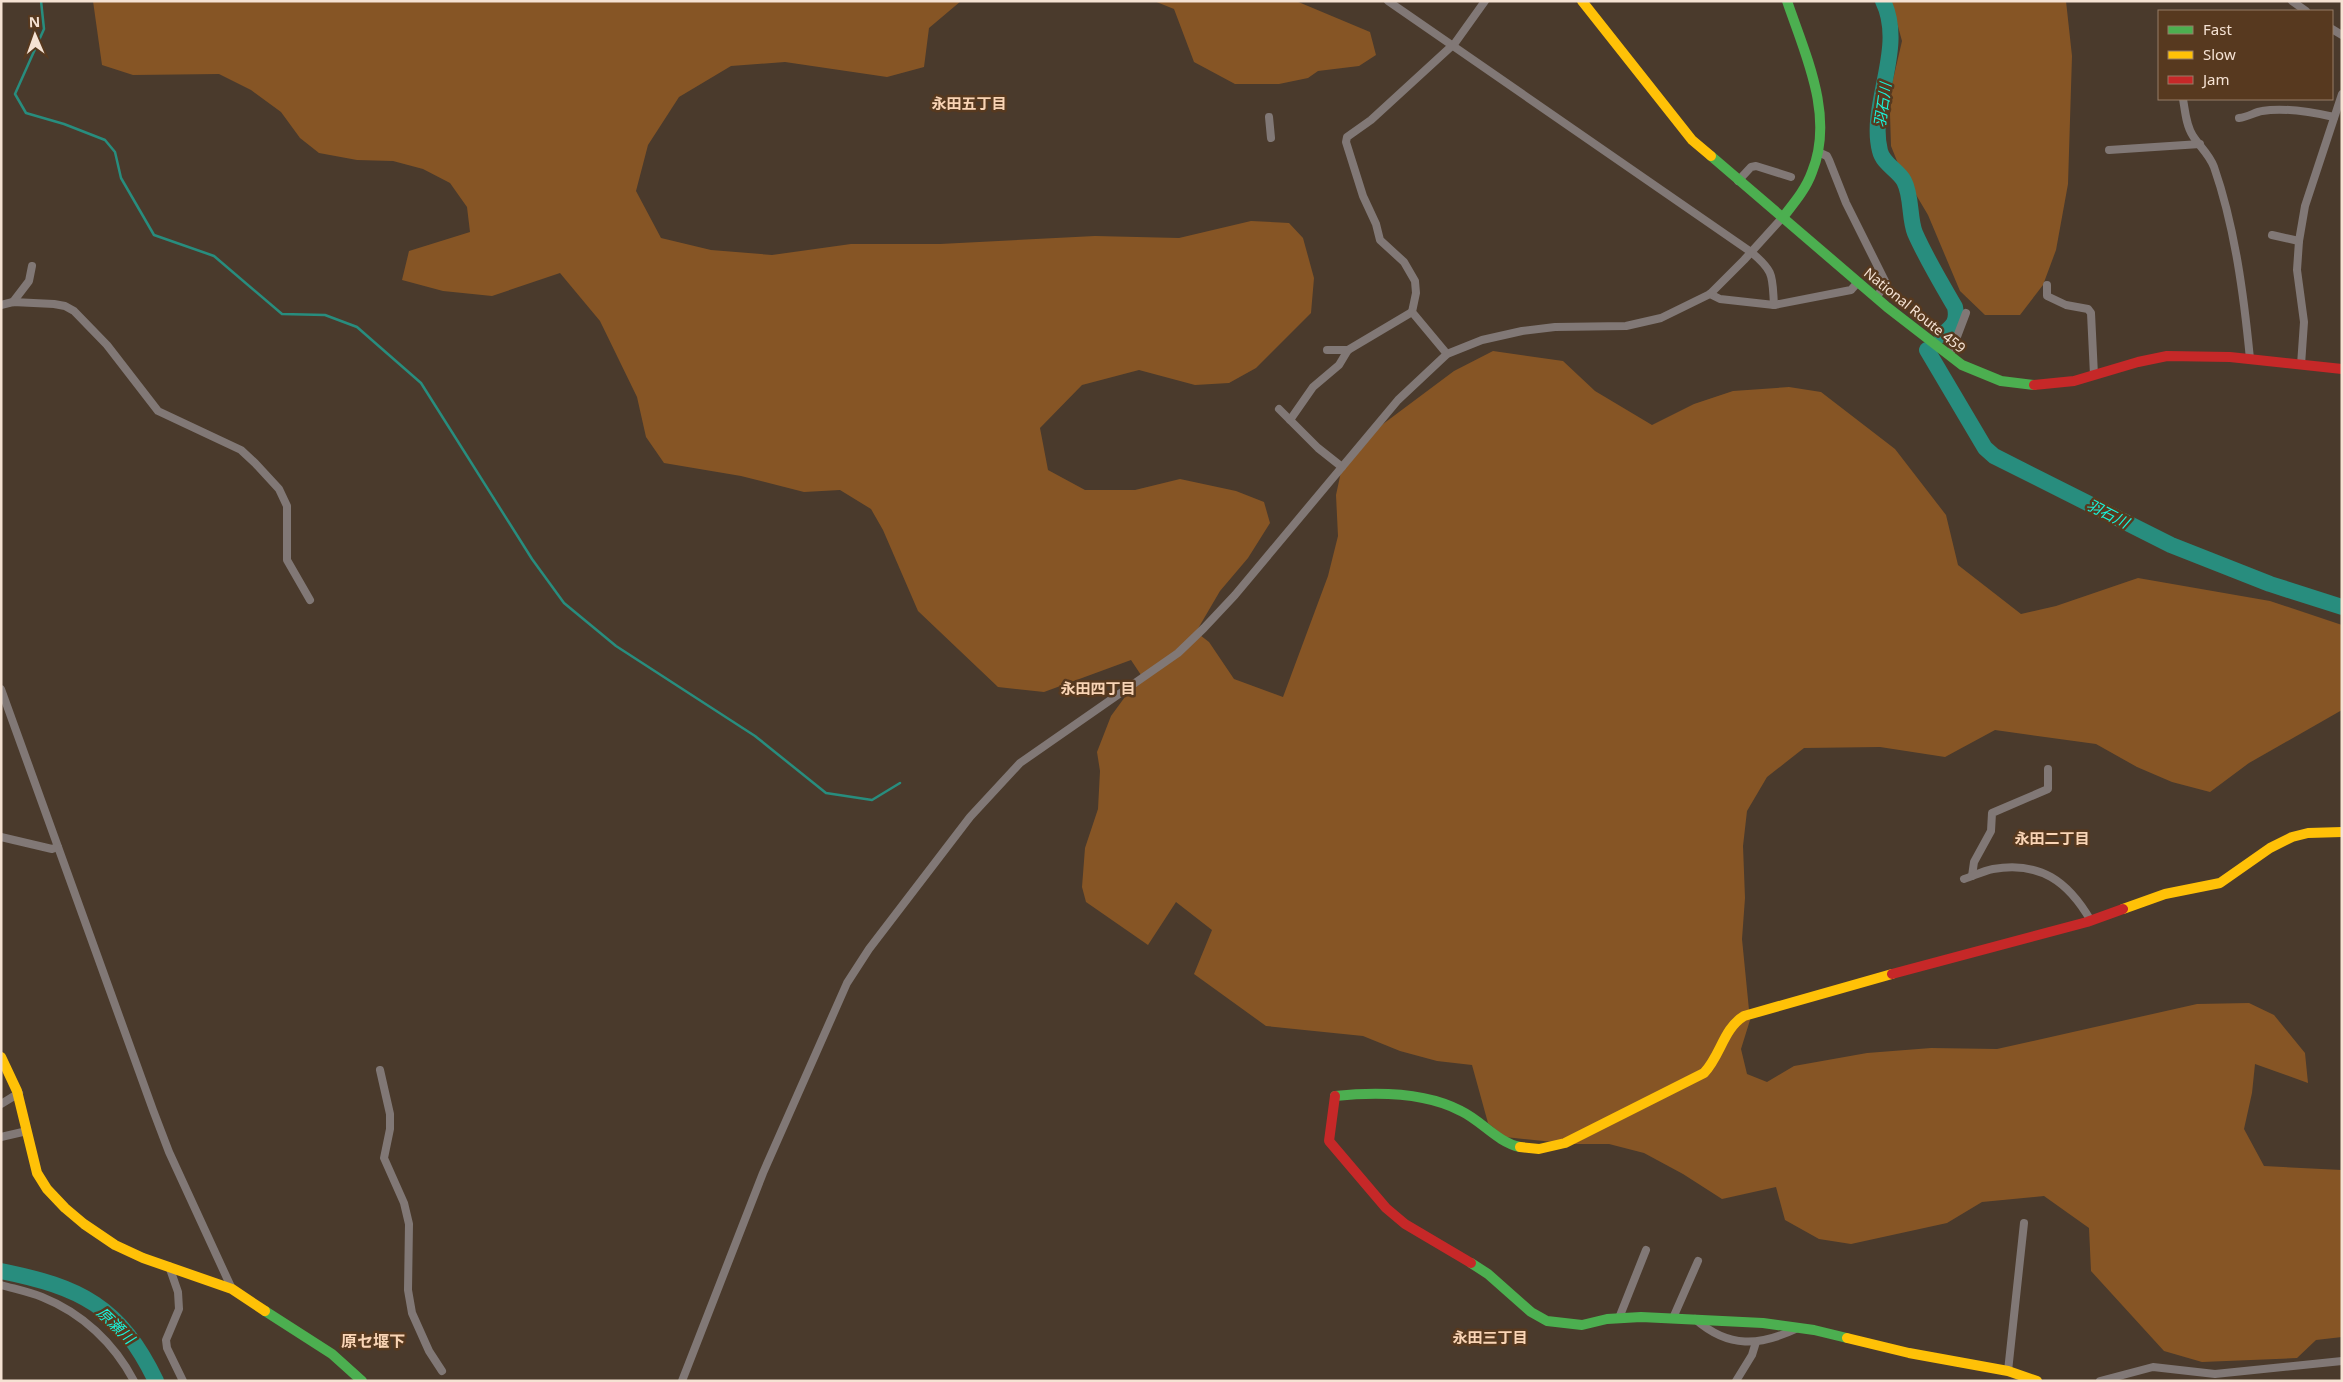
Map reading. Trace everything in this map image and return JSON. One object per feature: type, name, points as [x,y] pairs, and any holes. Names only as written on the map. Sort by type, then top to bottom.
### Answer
[{"type":"main road","name":"National Route 459","points":[[1582,1],[1692,140],[1876,298],[1962,364],[2001,381],[2032,385],[2074,381],[2138,362],[2167,356],[2250,359],[2342,369]]},
{"type":"main road","points":[[1783,217],[1803,191],[1816,165],[1820,139],[1817,92],[1787,1]]},
{"type":"main road","points":[[2037,1381],[2008,1371],[1909,1353],[1798,1328],[1763,1323],[1673,1318],[1619,1318],[1582,1325],[1547,1321],[1530,1312],[1488,1274],[1405,1224],[1386,1208],[1329,1141],[1336,1107],[1335,1096],[1393,1096],[1448,1106],[1463,1112],[1510,1144],[1524,1148],[1548,1148],[1579,1137],[1704,1073],[1711,1067],[1729,1029],[1744,1016],[2091,921],[2165,894],[2220,883],[2229,879],[2270,848],[2292,837],[2308,833],[2342,832]]},
{"type":"main road","points":[[1,1056],[19,1093],[30,1150],[40,1179],[63,1204],[103,1238],[142,1258],[232,1289],[332,1354],[362,1381]]},
{"type":"street","points":[[1388,1],[1751,252],[1770,269],[1773,278],[1774,305]]},
{"type":"street","points":[[1290,420],[1313,387],[1339,365],[1348,350],[1412,312],[1416,293],[1415,281],[1404,262],[1380,240],[1376,224],[1363,196],[1346,142],[1347,137],[1372,120],[1452,45],[1485,1]]},
{"type":"street","points":[[2292,1],[2305,10]]},
{"type":"street","points":[[2301,365],[2304,322],[2297,270],[2299,240],[2305,206],[2342,94]]},
{"type":"street","points":[[2183,100],[2192,134],[2205,149],[2214,165],[2222,194],[2246,315],[2250,359]]},
{"type":"street","points":[[2239,118],[2254,115],[2260,111],[2311,112],[2334,117]]},
{"type":"street","points":[[1269,117],[1271,138]]},
{"type":"street","points":[[2109,150],[2200,144]]},
{"type":"street","points":[[1818,152],[1827,156],[1846,203],[1880,268],[1886,284],[1876,298]]},
{"type":"street","points":[[1738,181],[1756,166],[1791,177]]},
{"type":"street","points":[[682,1381],[763,1173],[847,982],[869,949],[970,817],[1020,763],[1178,653],[1235,595],[1398,400],[1447,354],[1482,340],[1522,331],[1555,327],[1608,327],[1642,323],[1661,318],[1710,294],[1783,217]]},
{"type":"street","points":[[2272,235],[2299,240]]},
{"type":"street","points":[[13,302],[28,281],[32,266]]},
{"type":"street","points":[[1710,294],[1720,299],[1774,305],[1851,290],[1858,282]]},
{"type":"street","points":[[2047,286],[2047,296],[2066,304],[2088,309],[2091,313],[2094,375]]},
{"type":"street","points":[[1,305],[13,302],[61,305],[74,311],[107,345],[158,411],[241,450],[279,489],[287,506],[287,560],[310,600]]},
{"type":"street","points":[[1412,312],[1447,354]]},
{"type":"street","points":[[1950,355],[1966,313]]},
{"type":"street","points":[[1327,350],[1348,350]]},
{"type":"street","points":[[1280,409],[1342,467]]},
{"type":"street","points":[[1,689],[170,1152],[232,1289]]},
{"type":"street","points":[[1972,876],[1974,862],[1991,831],[1992,813],[2048,789],[2048,770]]},
{"type":"street","points":[[1,837],[52,849],[58,847]]},
{"type":"street","points":[[1964,879],[1992,869],[2030,870],[2046,873],[2066,888],[2091,921]]},
{"type":"street","points":[[380,1070],[390,1114],[390,1129],[384,1158],[404,1203],[409,1224],[408,1290],[412,1313],[429,1351],[442,1371]]},
{"type":"street","points":[[1,1104],[19,1093]]},
{"type":"street","points":[[1,1137],[27,1131]]},
{"type":"street","points":[[2008,1371],[2024,1223]]},
{"type":"street","points":[[1619,1318],[1646,1250]]},
{"type":"street","points":[[1673,1318],[1698,1261]]},
{"type":"street","points":[[169,1266],[178,1292],[179,1309],[166,1340],[167,1348],[183,1381]]},
{"type":"street","points":[[1,1285],[42,1297],[96,1329],[127,1368],[134,1381]]},
{"type":"street","points":[[1695,1319],[1708,1330],[1730,1340],[1756,1342],[1780,1336],[1798,1328]]},
{"type":"street","points":[[1736,1381],[1752,1354],[1756,1342]]},
{"type":"street","points":[[2100,1381],[2153,1366],[2215,1374],[2342,1361]]},
{"type":"shaded area","points":[[93,1],[961,1],[929,28],[924,67],[887,77],[785,62],[731,66],[679,97],[648,145],[636,191],[661,238],[711,250],[772,255],[851,244],[940,244],[1095,236],[1179,238],[1251,221],[1289,223],[1303,238],[1314,278],[1311,313],[1256,368],[1229,383],[1195,385],[1139,370],[1082,385],[1040,428],[1048,470],[1085,490],[1135,490],[1180,479],[1236,491],[1264,502],[1270,523],[1248,558],[1220,591],[1196,632],[1209,642],[1234,679],[1283,697],[1328,576],[1338,536],[1336,495],[1342,467],[1383,424],[1454,371],[1493,351],[1563,361],[1595,391],[1652,425],[1694,404],[1733,391],[1789,387],[1821,392],[1895,449],[1946,515],[1958,565],[2021,614],[2056,606],[2138,578],[2270,601],[2342,625],[2342,710],[2249,763],[2210,792],[2172,782],[2137,767],[2096,744],[1995,730],[1945,757],[1880,747],[1804,748],[1767,777],[1747,811],[1743,846],[1745,898],[1742,939],[1750,1020],[1741,1049],[1747,1074],[1767,1082],[1794,1066],[1867,1053],[1931,1048],[1997,1049],[2197,1004],[2249,1003],[2274,1015],[2305,1053],[2308,1083],[2255,1064],[2252,1093],[2244,1129],[2264,1166],[2342,1170],[2342,1337],[2316,1340],[2297,1358],[2202,1362],[2164,1351],[2091,1271],[2089,1228],[2044,1196],[1982,1202],[1947,1223],[1851,1244],[1819,1239],[1785,1220],[1776,1187],[1722,1199],[1683,1174],[1644,1153],[1609,1144],[1573,1144],[1505,1137],[1488,1123],[1472,1065],[1437,1061],[1400,1051],[1363,1036],[1266,1026],[1194,974],[1212,930],[1176,902],[1148,945],[1086,902],[1082,887],[1085,848],[1098,809],[1100,771],[1097,752],[1111,716],[1141,675],[1131,660],[1044,692],[998,687],[918,611],[883,530],[871,509],[840,490],[804,492],[741,476],[664,463],[646,437],[637,397],[600,321],[560,273],[492,296],[443,291],[402,280],[409,251],[470,232],[467,207],[450,183],[423,169],[393,161],[357,160],[319,153],[300,138],[281,112],[251,90],[219,74],[133,75],[102,65]]},
{"type":"shaded area","points":[[1154,1],[1296,1],[1370,32],[1376,55],[1359,66],[1318,71],[1308,78],[1279,84],[1235,84],[1194,62],[1174,9]]},
{"type":"shaded area","points":[[1891,1],[2066,1],[2072,56],[2068,184],[2056,250],[2043,285],[2020,315],[1985,315],[1960,291],[1928,215],[1899,166],[1891,146],[1890,114],[1892,84],[1902,41]]},
{"type":"waterway","points":[[41,1],[44,29],[15,94],[26,113],[64,124],[105,140],[115,152],[121,178],[154,235],[214,256],[282,314],[325,315],[357,327],[421,383],[532,559],[564,603],[616,646],[755,736],[826,793],[872,800],[900,783]]},
{"type":"waterway","name":"羽石川","points":[[1883,1],[1889,19],[1891,38],[1879,115],[1880,151],[1884,160],[1904,181],[1907,187],[1915,233],[1955,307],[1956,316],[1954,323],[1942,335]]},
{"type":"waterway","name":"羽石川","points":[[1927,350],[1985,448],[1994,456],[2171,545],[2270,584],[2342,607]]},
{"type":"waterway","name":"原瀬川","points":[[1,1271],[53,1284],[95,1304],[112,1317],[128,1334],[156,1381]]},
{"type":"traffic: fast","points":[[1783,217],[1799,196],[1812,172],[1818,151],[1820,129],[1815,85],[1787,1]]},
{"type":"traffic: fast","points":[[1711,156],[1887,307],[1962,365],[2001,381],[2034,385]]},
{"type":"traffic: fast","points":[[1335,1096],[1383,1094],[1432,1100],[1469,1115],[1504,1141],[1520,1147]]},
{"type":"traffic: fast","points":[[1471,1263],[1488,1274],[1531,1312],[1547,1321],[1582,1325],[1607,1319],[1641,1317],[1763,1323],[1814,1330],[1847,1338]]},
{"type":"traffic: fast","points":[[265,1311],[332,1354],[362,1381]]},
{"type":"traffic: slow","points":[[1582,1],[1692,140],[1711,156]]},
{"type":"traffic: slow","points":[[2123,909],[2165,894],[2220,883],[2270,848],[2292,837],[2308,833],[2342,832]]},
{"type":"traffic: slow","points":[[1520,1147],[1539,1149],[1565,1143],[1704,1073],[1710,1066],[1731,1028],[1744,1016],[1892,974]]},
{"type":"traffic: slow","points":[[1,1057],[17,1091],[37,1173],[47,1189],[65,1208],[84,1224],[115,1245],[143,1258],[232,1289],[265,1311]]},
{"type":"traffic: slow","points":[[1847,1338],[1909,1353],[2008,1371],[2037,1381]]},
{"type":"traffic: jam","points":[[2034,385],[2074,381],[2138,362],[2167,356],[2230,357],[2342,369]]},
{"type":"traffic: jam","points":[[1892,974],[2087,922],[2123,909]]},
{"type":"traffic: jam","points":[[1335,1096],[1329,1141],[1386,1208],[1405,1224],[1471,1263]]},
{"type":"district","name":"永田五丁目","points":[[969,103]]},
{"type":"district","name":"永田四丁目","points":[[1098,688]]},
{"type":"district","name":"永田二丁目","points":[[2052,838]]},
{"type":"district","name":"永田三丁目","points":[[1490,1337]]},
{"type":"district","name":"原セ堰下","points":[[373,1341]]}]
